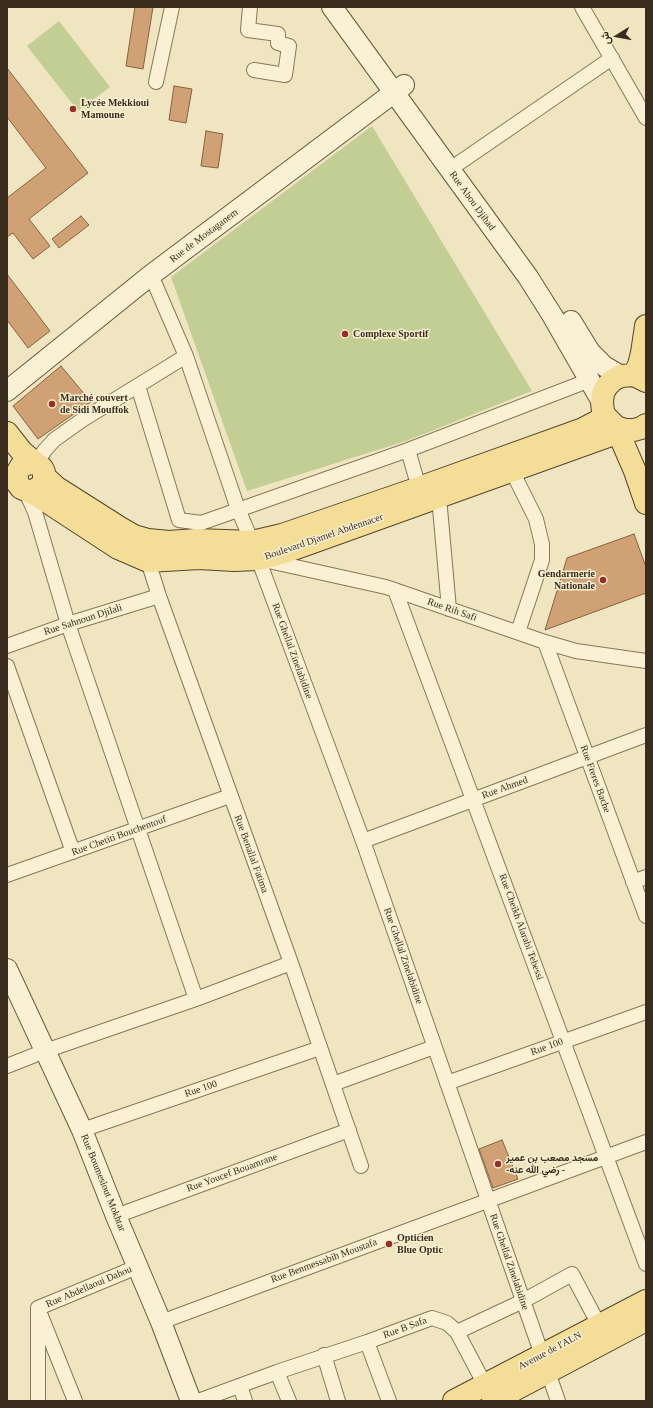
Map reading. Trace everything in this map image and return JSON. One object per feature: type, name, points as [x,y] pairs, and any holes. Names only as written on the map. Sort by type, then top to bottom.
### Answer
[{"type":"main road","points":[[646,326],[639,365],[633,377],[613,380],[607,386],[603,394],[635,471],[646,503]]},
{"type":"main road","points":[[614,422],[634,430],[641,428],[646,424]]},
{"type":"main road","name":"Boulevard Djamel Abdennacer","points":[[255,550],[288,551],[512,471],[614,422]]},
{"type":"main road","name":"Boulevard Djamel Abdennacer","points":[[7,433],[17,446],[22,477],[40,497],[118,548],[199,558],[234,560],[282,535],[583,429],[614,422]]},
{"type":"main road","points":[[646,460],[646,474]]},
{"type":"main road","name":"Avenue de l'ALN","points":[[545,1363],[599,1325],[646,1301]]},
{"type":"main road","name":"Avenue de l'ALN","points":[[454,1401],[488,1393],[545,1363],[646,1320]]},
{"type":"street","points":[[156,82],[172,7]]},
{"type":"street","points":[[250,7],[248,30],[278,34],[278,43],[289,46],[285,75],[254,70]]},
{"type":"street","name":"Rue Abou Djihad","points":[[332,7],[459,163],[561,305],[590,352],[604,366],[633,377]]},
{"type":"street","name":"Rue Abou Djihad","points":[[348,7],[399,89],[531,282],[552,315],[614,422]]},
{"type":"street","points":[[582,7],[646,118]]},
{"type":"street","points":[[459,163],[612,58]]},
{"type":"street","name":"Rue de Mostaganem","points":[[7,391],[151,275],[399,89]]},
{"type":"street","name":"Rue Ghellal Zinelabidine","points":[[151,275],[186,356],[238,509],[255,550],[363,841],[558,1401]]},
{"type":"street","points":[[186,356],[82,420],[54,440],[22,477],[35,512],[68,624],[196,999]]},
{"type":"street","points":[[138,386],[178,520],[201,523],[408,450],[590,380]]},
{"type":"street","points":[[408,450],[418,488]]},
{"type":"street","points":[[512,471],[536,519],[542,544],[542,560],[518,632]]},
{"type":"street","points":[[439,497],[449,609]]},
{"type":"street","name":"Rue Rih Safi","points":[[255,550],[395,590],[545,642],[576,651],[646,661]]},
{"type":"street","name":"Rue Benallal Fatima","points":[[148,551],[159,596],[291,963],[361,1166]]},
{"type":"street","name":"Rue Cheikh Alarabi Tebessi","points":[[395,590],[646,1264]]},
{"type":"street","name":"Rue Sahnoun Djilali","points":[[7,646],[68,624],[159,596]]},
{"type":"street","name":"Rue Freres Bache","points":[[545,642],[587,757],[640,880],[646,916]]},
{"type":"street","points":[[7,666],[73,852]]},
{"type":"street","name":"Rue Ahmed","points":[[363,841],[646,735]]},
{"type":"street","name":"Rue Chetiti Bouchentouf","points":[[7,874],[230,796]]},
{"type":"street","points":[[7,1066],[46,1050],[196,999],[291,963]]},
{"type":"street","name":"Rue Boumeslout Mokhtar","points":[[7,969],[82,1130],[116,1216],[161,1322],[191,1401]]},
{"type":"street","name":"Rue 100","points":[[447,1083],[646,1012]]},
{"type":"street","points":[[333,1084],[434,1047]]},
{"type":"street","name":"Rue 100","points":[[82,1130],[320,1048]]},
{"type":"street","name":"Rue Youcef Bouamrane","points":[[116,1216],[349,1130]]},
{"type":"street","name":"Rue Benmessabih Moustafa","points":[[161,1322],[646,1142]]},
{"type":"street","name":"Rue Abdellaoui Dahou","points":[[38,1401],[38,1308],[137,1267]]},
{"type":"street","points":[[488,1393],[457,1332],[523,1301],[572,1274],[599,1325]]},
{"type":"street","points":[[38,1308],[75,1401]]},
{"type":"street","name":"Rue B Safa","points":[[198,1401],[324,1355],[367,1342],[432,1318],[447,1323],[457,1332]]},
{"type":"street","points":[[367,1342],[389,1401]]},
{"type":"street","points":[[324,1355],[338,1401]]},
{"type":"street","points":[[277,1372],[289,1401]]},
{"type":"street","points":[[240,1386],[245,1401]]},
{"type":"green space","points":[[59,21],[110,87],[78,111],[27,46]]},
{"type":"green space","name":"Complexe Sportif","points":[[372,126],[532,391],[406,441],[247,491],[171,277]]},
{"type":"building","points":[[135,7],[153,7],[143,69],[126,66]]},
{"type":"building","points":[[7,68],[88,173],[29,219],[50,246],[33,259],[13,233],[7,237],[7,198],[46,168],[7,117]]},
{"type":"building","points":[[174,86],[192,89],[186,123],[169,120]]},
{"type":"building","points":[[206,131],[223,134],[218,168],[201,166]]},
{"type":"building","points":[[81,216],[89,225],[59,248],[52,239]]},
{"type":"building","points":[[7,274],[50,331],[28,348],[7,320]]},
{"type":"building","name":"Marché couvert de Sidi Mouffok","points":[[61,366],[91,402],[38,439],[13,406]]},
{"type":"building","name":"Gendarmerie Nationale","points":[[634,534],[646,567],[646,593],[545,630],[567,558]]},
{"type":"building","name":"مسجد مصعب بن عمير -رضي الله عنه -","points":[[502,1140],[518,1179],[493,1188],[479,1149]]},
{"type":"place","name":"Lycée Mekkioui Mamoune","points":[[73,109]]},
{"type":"place","name":"Complexe Sportif","points":[[345,334]]},
{"type":"place","name":"Marché couvert de Sidi Mouffok","points":[[52,404]]},
{"type":"place","name":"Gendarmerie Nationale","points":[[603,580]]},
{"type":"place","name":"مسجد مصعب بن عمير -رضي الله عنه -","points":[[498,1164]]},
{"type":"place","name":"Opticien Blue Optic","points":[[389,1244]]}]
